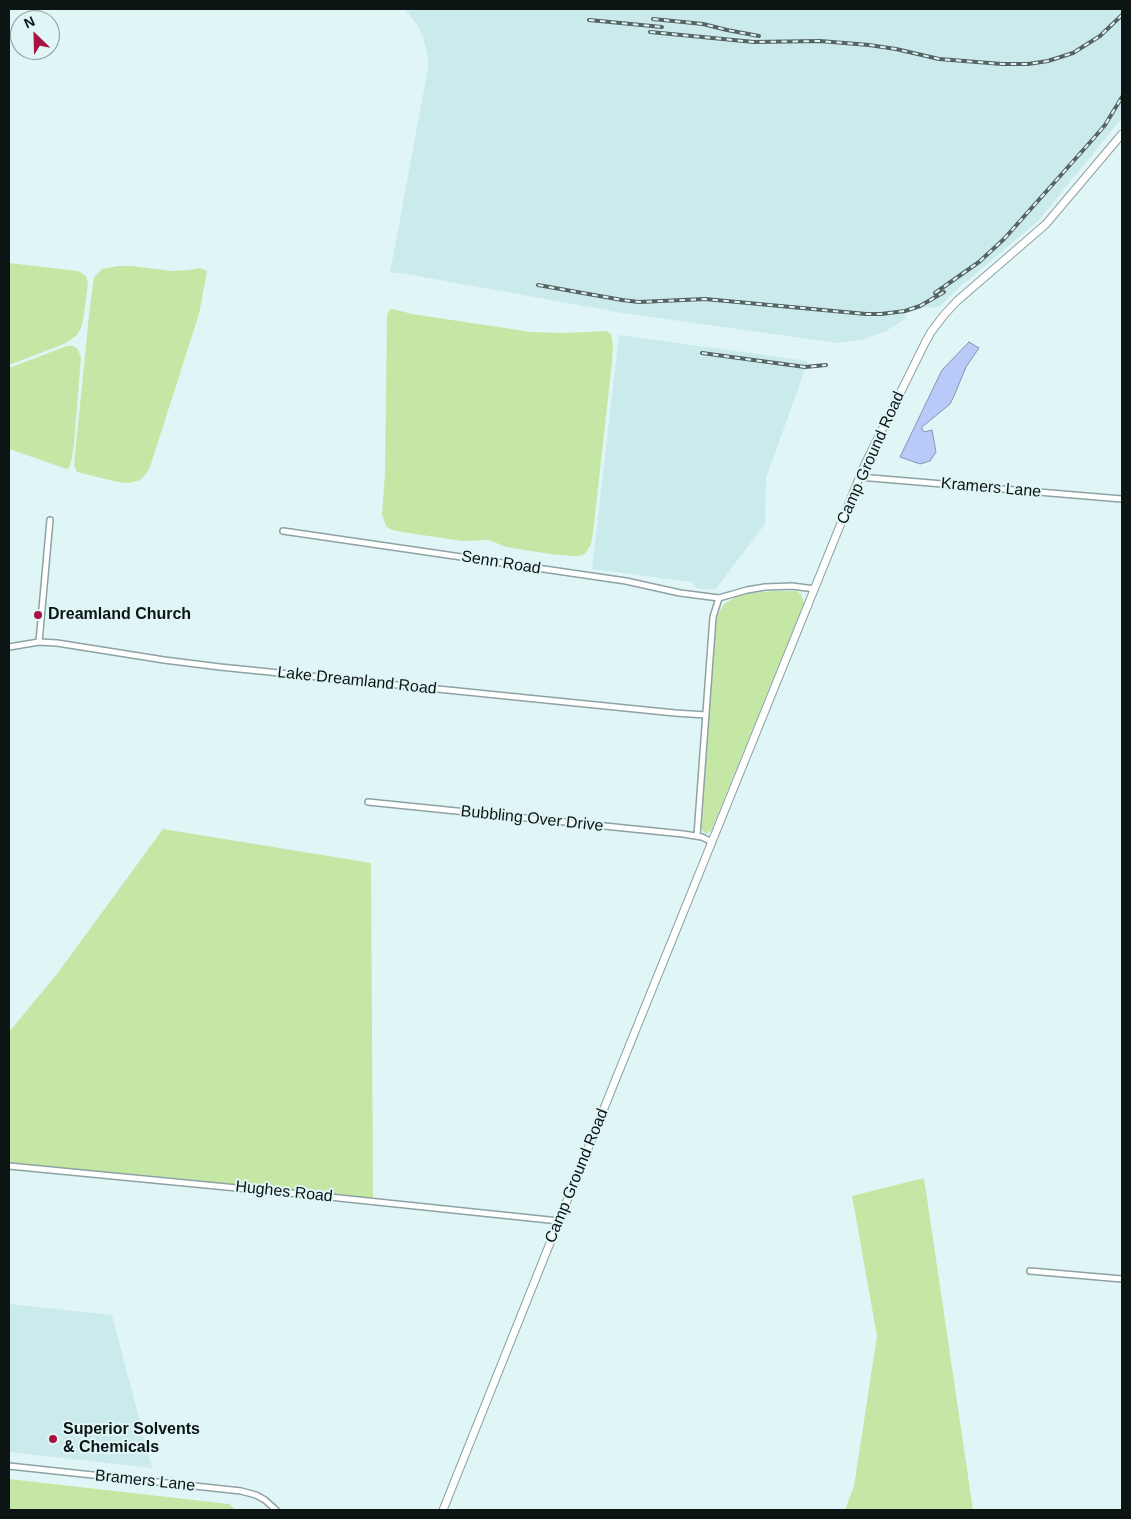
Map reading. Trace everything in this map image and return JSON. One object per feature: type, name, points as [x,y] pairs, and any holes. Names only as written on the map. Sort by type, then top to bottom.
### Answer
[{"type":"street","name":"Camp Ground Road","points":[[443,1510],[859,477],[925,343],[931,332],[957,301],[1046,224],[1122,134]]},
{"type":"street","name":"Kramers Lane","points":[[859,477],[1122,499]]},
{"type":"street","points":[[39,642],[50,520]]},
{"type":"street","name":"Senn Road","points":[[283,531],[626,581],[680,593],[719,598]]},
{"type":"street","points":[[712,842],[697,836],[713,617],[719,598],[765,587],[792,586],[815,589]]},
{"type":"street","name":"Lake Dreamland Road","points":[[9,647],[39,642],[96,648],[220,668],[706,715]]},
{"type":"street","name":"Bubbling Over Drive","points":[[368,802],[697,836]]},
{"type":"street","name":"Hughes Road","points":[[9,1166],[311,1195],[559,1222]]},
{"type":"street","points":[[1030,1271],[1122,1279]]},
{"type":"street","name":"Bramers Lane","points":[[9,1466],[241,1491],[266,1500],[276,1510]]},
{"type":"shaded area","points":[[405,9],[1122,9],[1122,118],[1038,221],[939,307],[922,308],[906,312],[905,319],[886,331],[865,339],[838,343],[623,313],[401,273],[390,273],[428,68],[428,58],[423,36]]},
{"type":"shaded area","points":[[619,335],[808,361],[766,478],[765,524],[715,590],[696,588],[692,582],[592,569]]},
{"type":"shaded area","points":[[9,1304],[112,1315],[152,1468],[9,1452]]},
{"type":"green space","points":[[9,263],[78,271],[86,276],[88,283],[83,321],[77,335],[64,344],[9,365]]},
{"type":"green space","points":[[118,266],[172,271],[200,268],[207,271],[199,314],[150,467],[140,480],[130,483],[77,472],[74,465],[94,277],[102,269]]},
{"type":"green space","points":[[393,309],[412,314],[531,332],[606,331],[611,334],[613,345],[612,362],[593,533],[591,544],[585,554],[573,556],[550,554],[506,547],[489,540],[462,541],[402,532],[386,526],[382,514],[385,474],[387,315],[389,310]]},
{"type":"green space","points":[[67,346],[77,348],[81,357],[74,444],[72,458],[67,469],[9,449],[9,368]]},
{"type":"green space","points":[[796,591],[801,594],[804,603],[711,831],[706,834],[702,830],[700,821],[716,618],[724,604],[736,597],[743,594]]},
{"type":"green space","points":[[163,829],[371,863],[373,1199],[9,1164],[9,1032],[57,974]]},
{"type":"green space","points":[[924,1178],[973,1510],[845,1510],[854,1486],[877,1336],[852,1196]]},
{"type":"green space","points":[[9,1479],[229,1504],[236,1510],[9,1510]]},
{"type":"water","points":[[969,342],[979,348],[966,367],[950,404],[922,427],[924,432],[932,430],[936,452],[930,461],[920,464],[900,457],[942,370]]},
{"type":"railway","points":[[650,32],[754,42],[820,41],[869,45],[939,59],[1028,64],[1048,61],[1073,53],[1100,36],[1122,15]]},
{"type":"railway","points":[[653,19],[703,24],[759,36]]},
{"type":"railway","points":[[589,20],[662,27]]},
{"type":"railway","points":[[935,293],[979,262],[1004,239],[1105,125],[1122,97]]},
{"type":"railway","points":[[538,285],[639,302],[705,299],[866,314],[905,311],[920,306],[944,292]]},
{"type":"railway","points":[[702,353],[805,367],[826,365]]},
{"type":"place","name":"Dreamland Church","points":[[38,615]]},
{"type":"place","name":"Superior Solvents & Chemicals","points":[[53,1439]]}]
